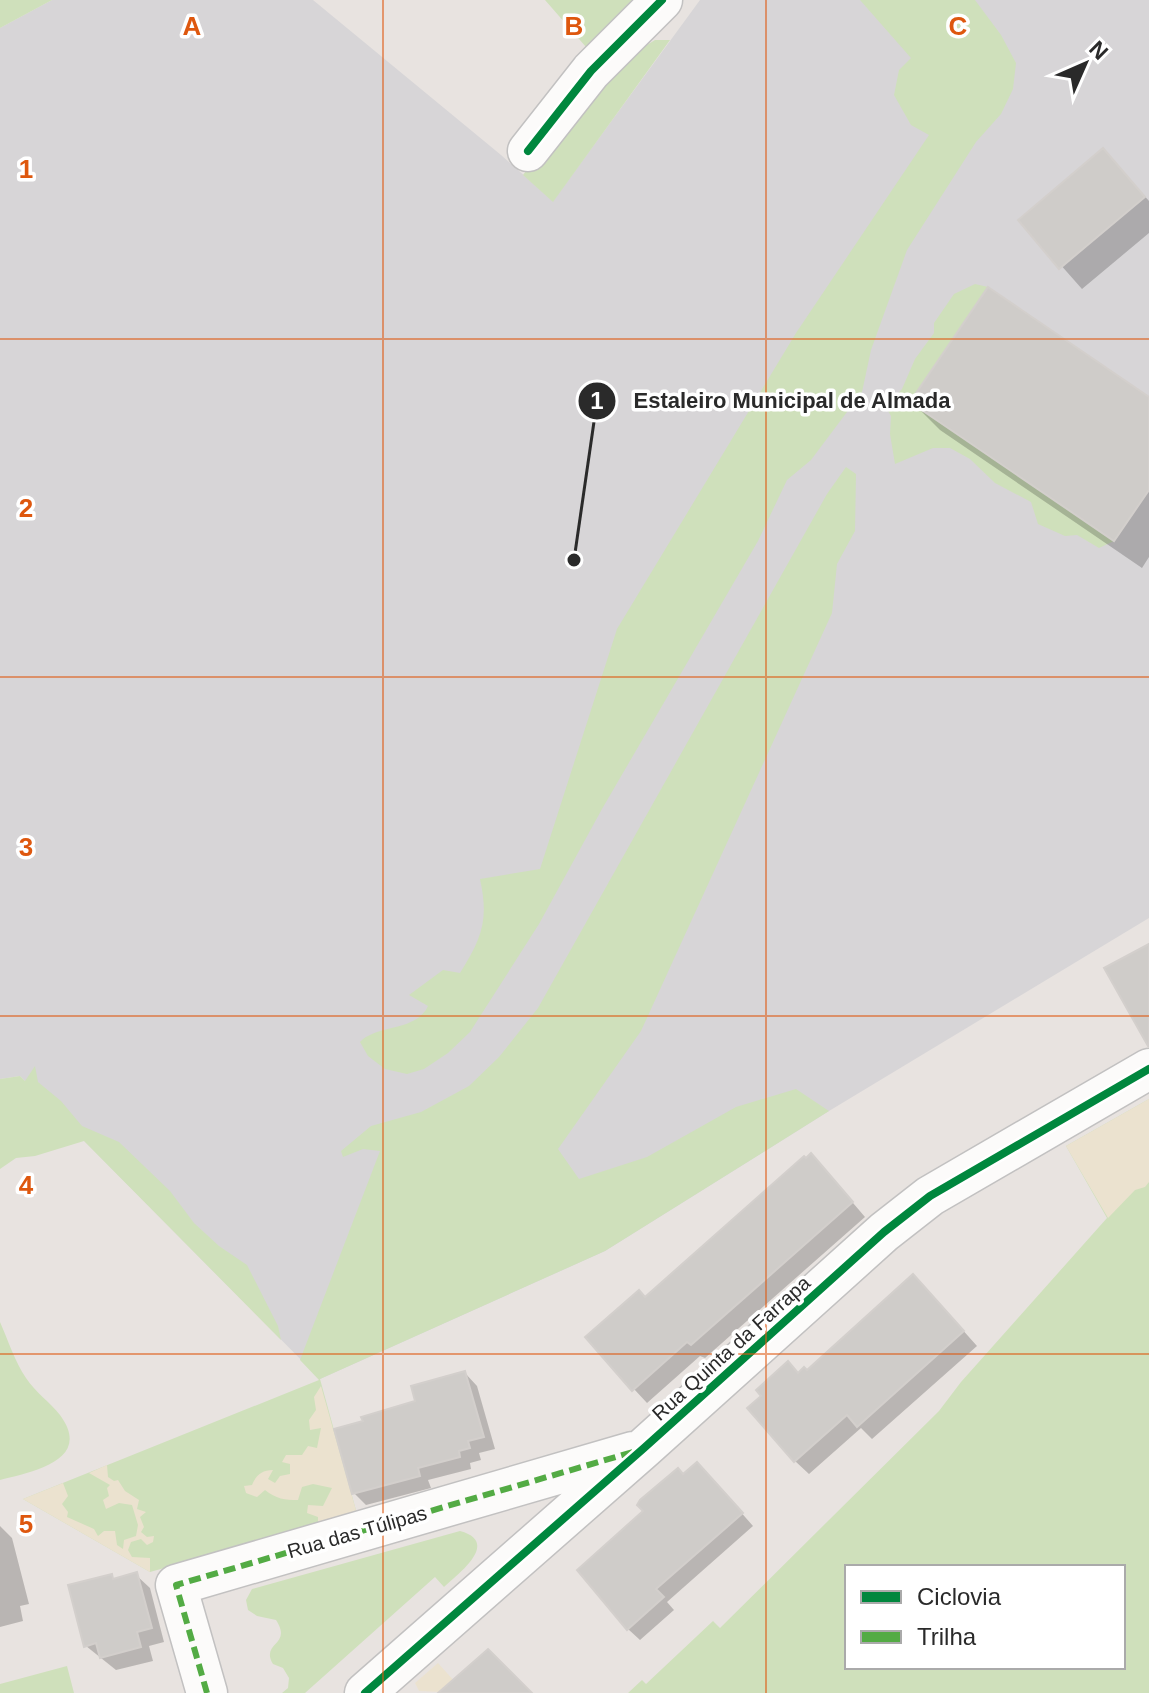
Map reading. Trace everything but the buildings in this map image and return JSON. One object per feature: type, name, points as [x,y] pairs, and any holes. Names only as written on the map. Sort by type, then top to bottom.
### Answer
[{"type":"street","points":[[528,151],[591,71],[662,0]]},
{"type":"street","name":"Rua Quinta da Farrapa","points":[[365,1693],[884,1232],[930,1196],[1149,1069]]},
{"type":"street","name":"Rua das Túlipas","points":[[207,1693],[176,1585],[644,1448]]},
{"type":"shaded area","points":[[52,0],[313,0],[553,201],[700,0],[1149,0],[1149,918],[829,1111],[605,1251],[320,1379],[20,1076],[0,1079],[0,28]]},
{"type":"green space","points":[[0,0],[52,0],[0,28]]},
{"type":"green space","points":[[545,0],[632,0],[586,47]]},
{"type":"green space","points":[[860,0],[975,0],[1001,35],[1016,63],[1013,89],[1001,114],[976,142],[907,250],[871,350],[862,392],[811,460],[787,480],[758,541],[539,924],[470,1032],[448,1053],[424,1069],[407,1074],[385,1069],[368,1056],[360,1042],[376,1032],[415,1020],[428,1006],[409,995],[443,970],[460,973],[482,928],[484,906],[480,879],[540,869],[617,629],[796,333],[929,135],[911,125],[894,95],[899,70],[911,58]]},
{"type":"green space","points":[[655,40],[670,40],[553,202],[523,175],[600,84],[636,52]]},
{"type":"green space","points":[[975,284],[988,287],[910,402],[1114,541],[1099,548],[1077,535],[1065,536],[1038,524],[1031,502],[995,483],[970,459],[950,448],[933,448],[895,464],[890,434],[891,416],[886,407],[902,389],[915,359],[934,333],[934,323],[954,294]]},
{"type":"green space","points":[[846,467],[856,474],[855,531],[837,564],[832,613],[641,1031],[558,1149],[579,1179],[647,1157],[736,1107],[796,1089],[829,1111],[605,1251],[320,1379],[357,1514],[150,1572],[23,1499],[319,1380],[300,1360],[380,1151],[363,1149],[343,1157],[341,1151],[371,1126],[421,1112],[469,1086],[499,1057],[538,1008],[827,494]]},
{"type":"green space","points":[[35,1066],[38,1082],[61,1101],[82,1126],[119,1142],[170,1191],[194,1223],[219,1246],[247,1265],[278,1326],[281,1340],[84,1141],[35,1156],[16,1158],[0,1169],[0,1079],[20,1076],[25,1081]]},
{"type":"green space","points":[[1149,1099],[1149,1693],[628,1693],[642,1680],[646,1684],[713,1621],[720,1628],[939,1411],[961,1382],[1107,1218],[1066,1146]]},
{"type":"green space","points":[[0,1322],[26,1378],[60,1415],[68,1431],[69,1443],[64,1454],[54,1462],[0,1480]]},
{"type":"green space","points":[[460,1531],[472,1536],[477,1550],[444,1587],[435,1577],[305,1693],[282,1693],[288,1688],[289,1678],[283,1668],[273,1664],[270,1657],[281,1635],[280,1628],[276,1620],[257,1616],[248,1610],[246,1600],[252,1589]]},
{"type":"green space","points":[[67,1666],[74,1693],[0,1693],[0,1684]]},
{"type":"sand","points":[[1149,1099],[1149,1182],[1135,1190],[1108,1218],[1066,1146]]},
{"type":"sand","points":[[321,1386],[357,1514],[318,1525],[318,1517],[307,1513],[308,1505],[323,1506],[332,1488],[313,1484],[302,1487],[298,1500],[293,1500],[277,1497],[265,1490],[257,1497],[246,1493],[244,1486],[252,1485],[255,1478],[269,1470],[273,1470],[268,1479],[275,1483],[280,1476],[290,1474],[290,1464],[282,1462],[286,1455],[302,1455],[308,1446],[317,1448],[321,1428],[310,1430],[309,1420],[316,1410],[314,1397]]},
{"type":"sand","points":[[107,1465],[108,1477],[118,1480],[125,1491],[139,1500],[137,1509],[146,1512],[140,1517],[144,1527],[141,1532],[147,1537],[154,1536],[153,1542],[147,1545],[141,1539],[131,1542],[128,1550],[132,1557],[150,1558],[150,1572],[23,1499],[63,1483],[68,1496],[62,1504],[68,1512],[67,1517],[94,1529],[98,1536],[104,1531],[115,1531],[117,1545],[123,1549],[124,1540],[136,1536],[138,1525],[132,1505],[119,1503],[106,1509],[103,1500],[109,1496],[107,1488],[110,1485],[89,1473]]},
{"type":"sand","points":[[438,1663],[465,1693],[419,1691],[415,1683]]},
{"type":"marked path","points":[[207,1693],[176,1585],[633,1452]]},
{"type":"cycle path","points":[[528,151],[591,71],[662,0]]},
{"type":"cycle path","points":[[365,1693],[884,1232],[930,1196],[1149,1069]]},
{"type":"place","name":"Estaleiro Municipal de Almada","points":[[574,560]]}]
